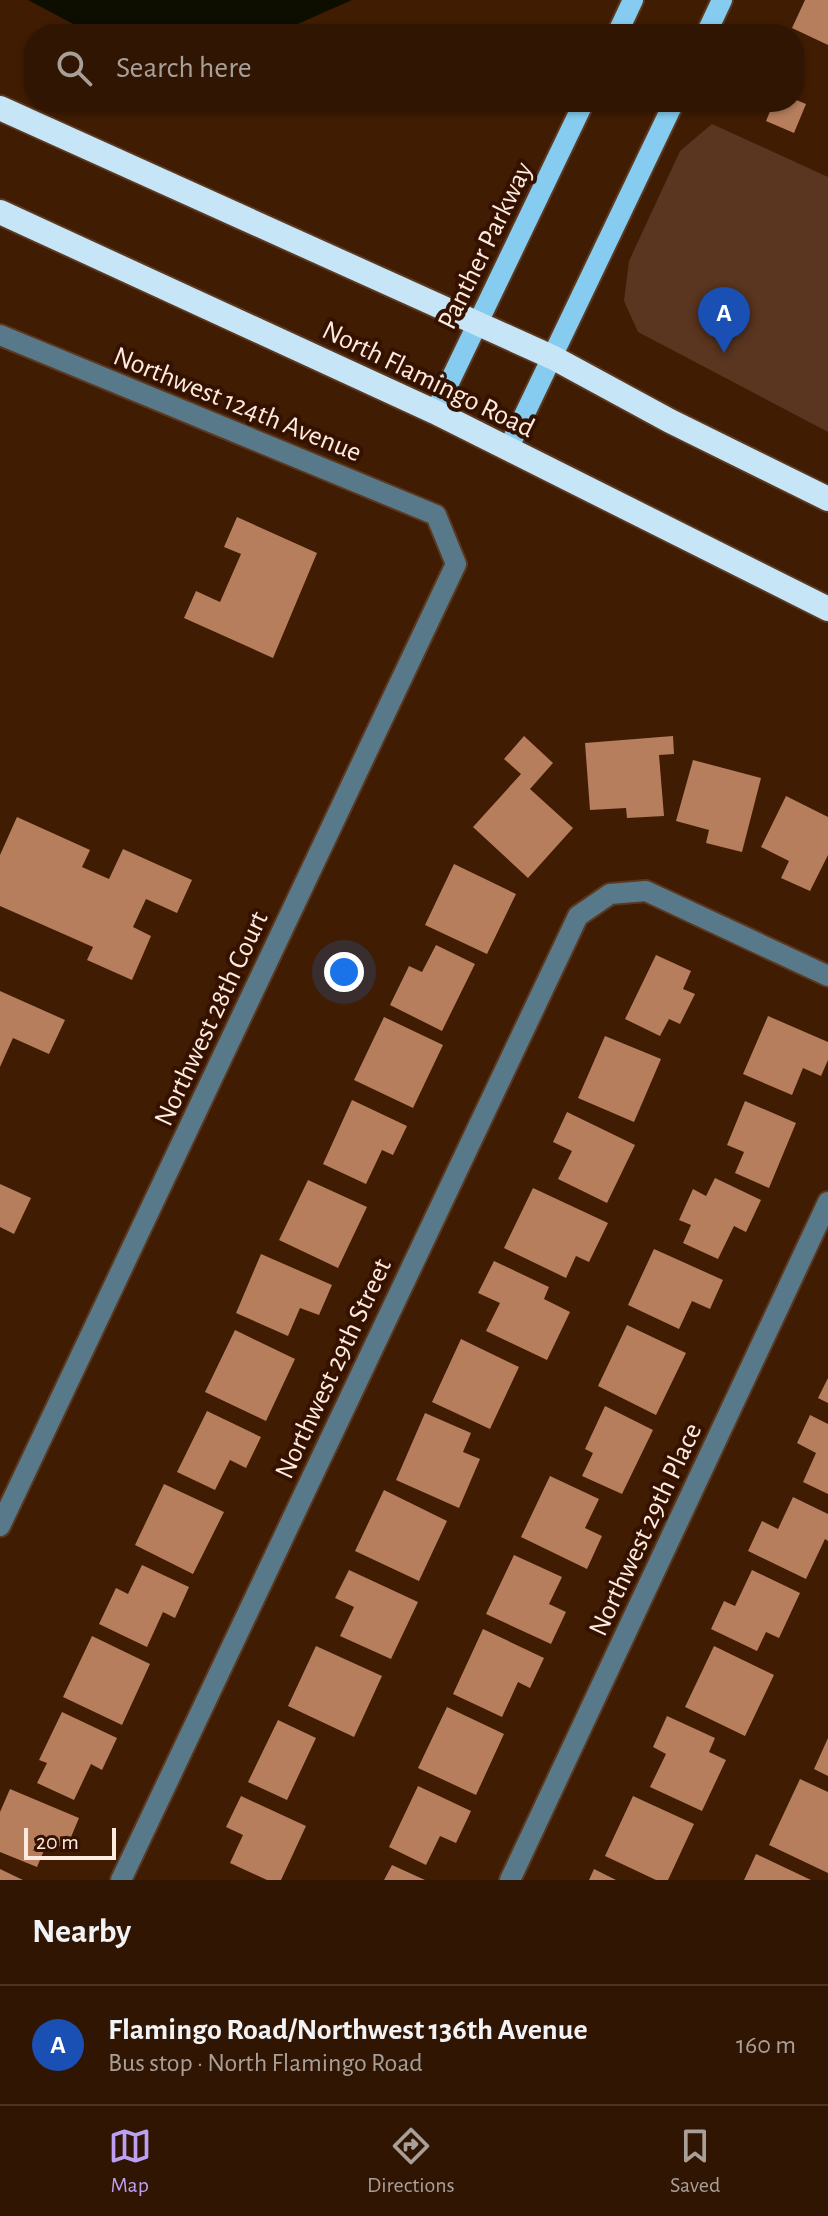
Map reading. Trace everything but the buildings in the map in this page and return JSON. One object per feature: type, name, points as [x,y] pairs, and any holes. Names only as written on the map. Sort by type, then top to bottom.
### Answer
[{"type":"highway","points":[[0,108],[478,322],[828,499]]},
{"type":"highway","name":"North Flamingo Road","points":[[0,212],[435,412],[828,609]]},
{"type":"main road","points":[[622,24],[633,0]]},
{"type":"main road","points":[[711,24],[722,0]]},
{"type":"main road","name":"Panther Parkway","points":[[435,412],[579,112]]},
{"type":"main road","points":[[508,449],[669,112]]},
{"type":"street","name":"Northwest 124th Avenue","points":[[0,335],[436,515],[446,531]]},
{"type":"street","name":"Northwest 28th Court","points":[[0,1526],[456,564],[446,531]]},
{"type":"street","name":"Northwest 29th Street","points":[[121,1880],[578,916],[610,894],[646,891],[828,976]]},
{"type":"street","name":"Northwest 29th Place","points":[[510,1880],[828,1202]]},
{"type":"shaded area","points":[[28,0],[352,0],[298,24],[73,24]]},
{"type":"shaded area","points":[[712,124],[828,177],[828,432],[638,332],[624,301],[629,261],[680,151]]},
{"type":"place","name":"Flamingo Road/Northwest 136th Avenue","points":[[724,353]]}]
